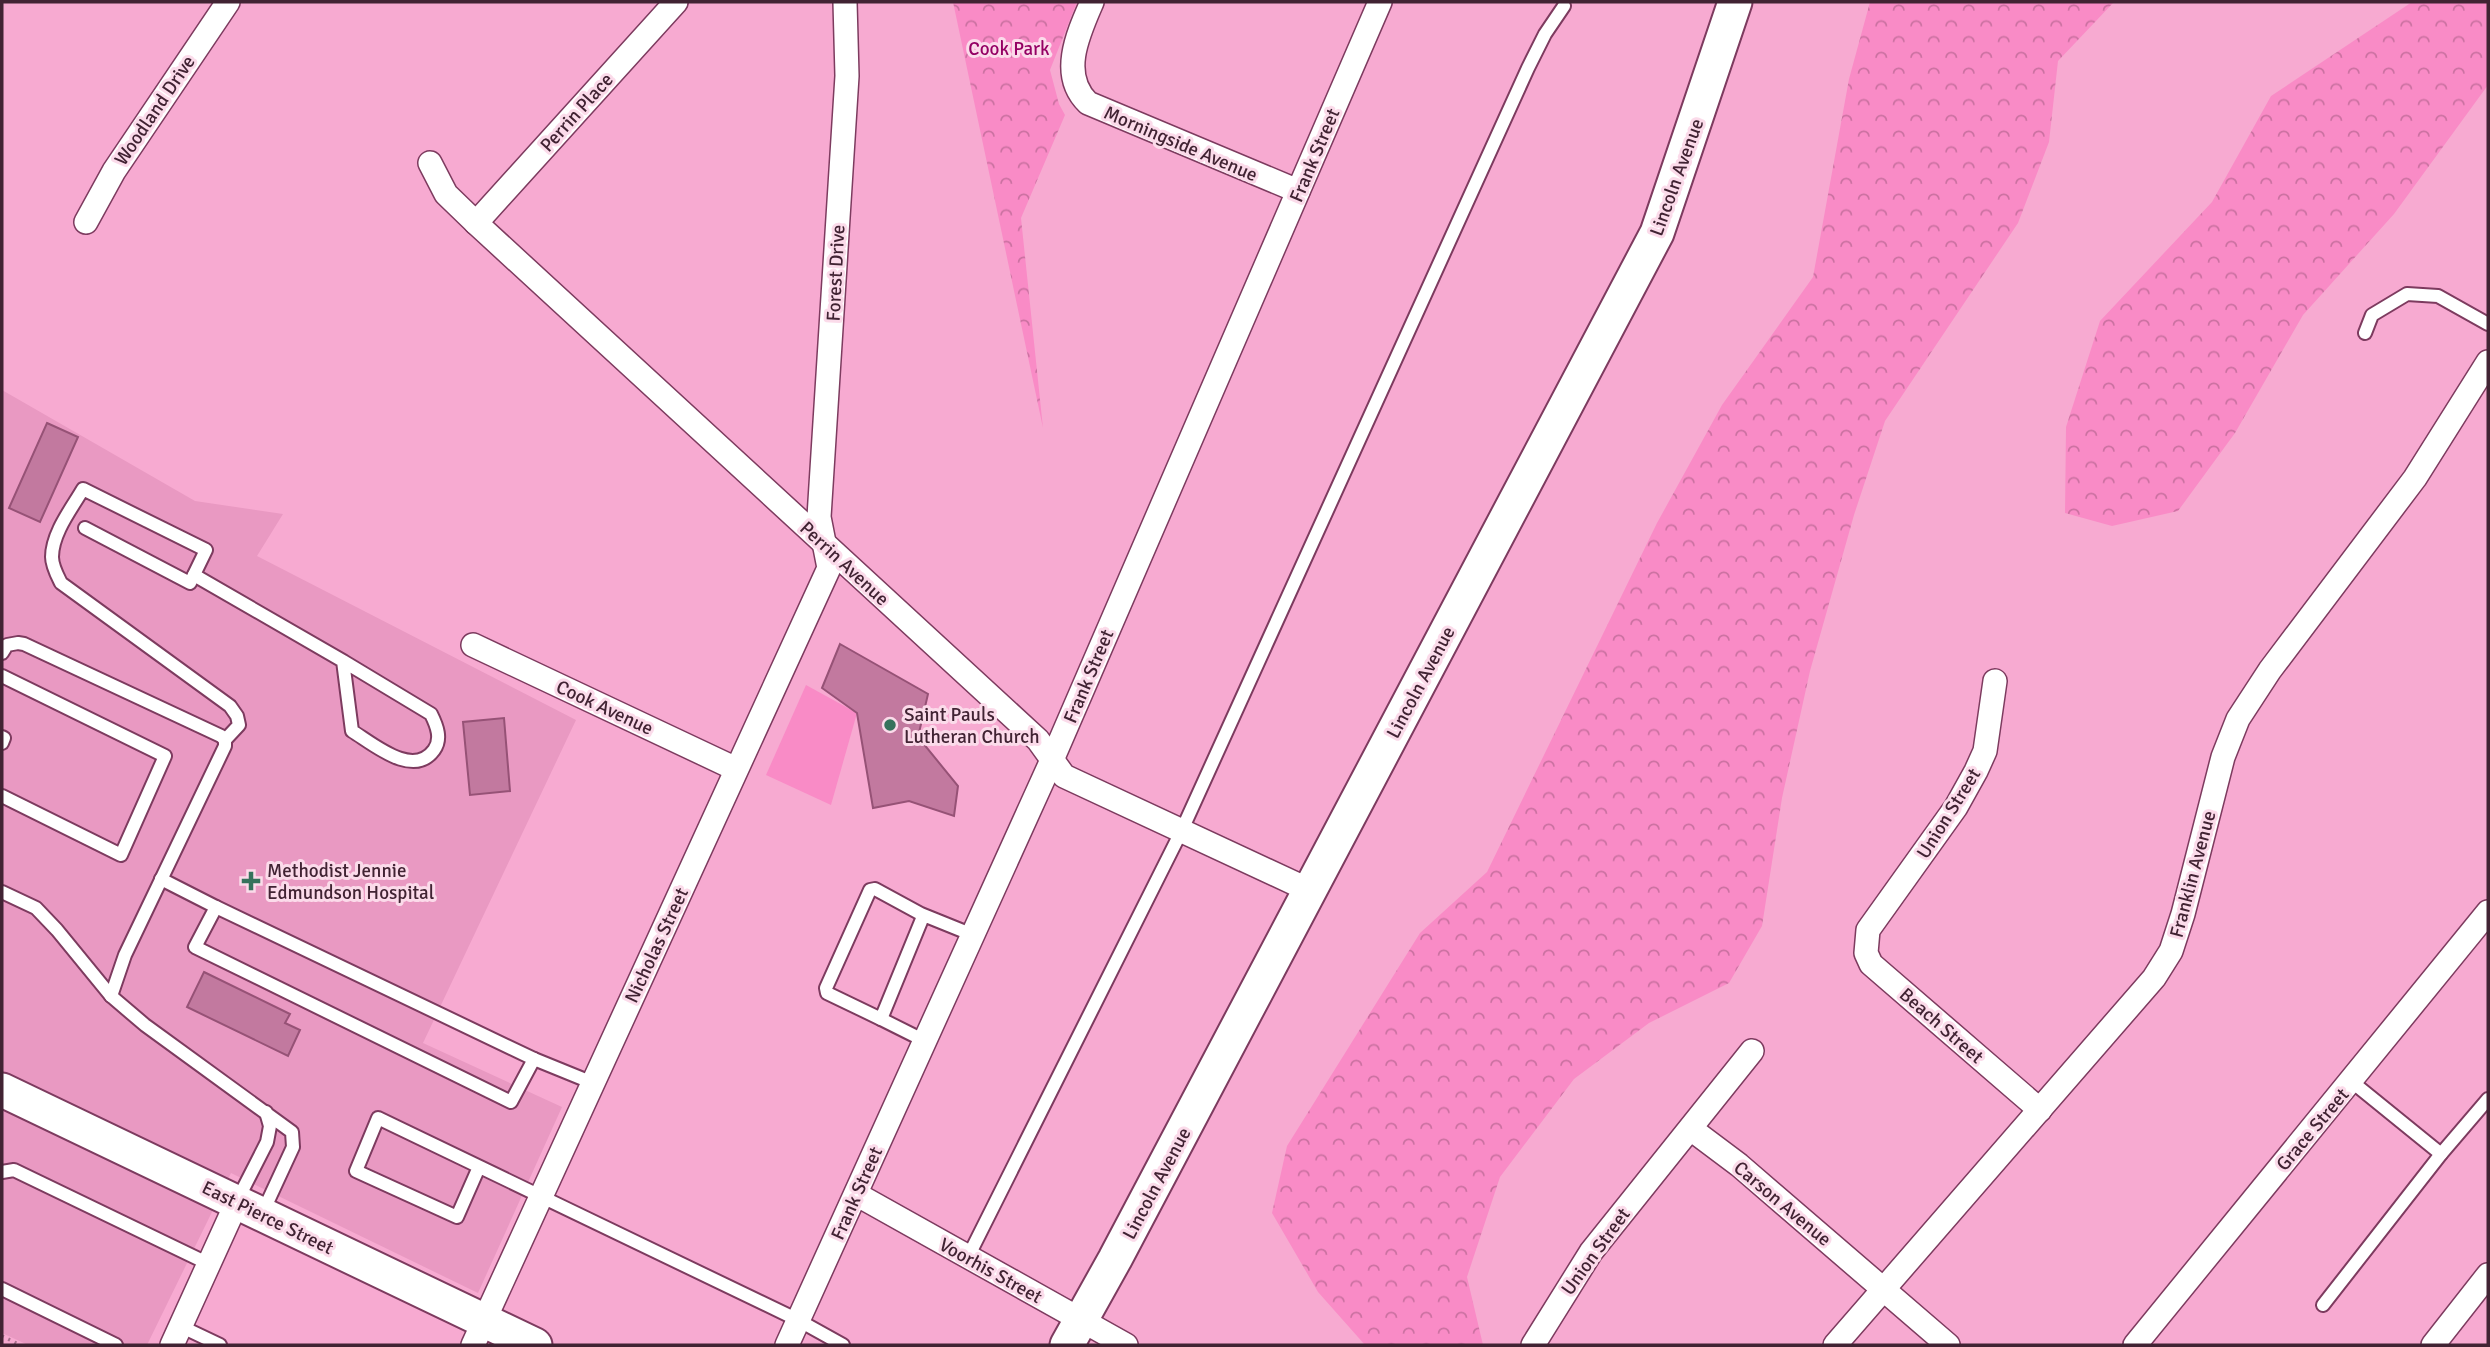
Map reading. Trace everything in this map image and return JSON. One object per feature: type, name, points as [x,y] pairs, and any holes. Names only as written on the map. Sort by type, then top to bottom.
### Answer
[{"type":"street","name":"Woodland Drive","points":[[86,222],[114,171],[228,2]]},
{"type":"street","name":"Perrin Place","points":[[476,223],[676,2]]},
{"type":"street","name":"Forest Drive","points":[[824,543],[819,517],[847,76],[845,2]]},
{"type":"street","name":"Morningside Avenue","points":[[1092,2],[1073,58],[1071,73],[1075,86],[1088,103],[1298,191]]},
{"type":"street","name":"Frank Street","points":[[787,1345],[1052,760],[1380,2]]},
{"type":"street","name":"Lincoln Avenue","points":[[1074,1333],[1311,891],[1657,233],[1735,2]]},
{"type":"street","name":"Perrin Avenue","points":[[430,163],[446,194],[1038,740],[1064,776],[1311,891]]},
{"type":"street","name":"Franklin Avenue","points":[[1835,1345],[2154,978],[2171,951],[2183,914],[2223,757],[2238,719],[2270,670],[2415,478],[2488,362]]},
{"type":"street","name":"Nicholas Street","points":[[479,1333],[829,568],[824,543]]},
{"type":"street","name":"Cook Avenue","points":[[473,645],[736,769]]},
{"type":"street","name":"Union Street","points":[[1868,930],[1956,807],[1976,771],[1984,751],[1995,681]]},
{"type":"street","name":"Grace Street","points":[[2135,1345],[2488,912]]},
{"type":"street","name":"Beach Street","points":[[1868,930],[1866,953],[1871,964],[2040,1110]]},
{"type":"street","points":[[1691,1129],[1752,1051]]},
{"type":"street","name":"East Pierce Street","points":[[2,1090],[249,1208],[479,1333],[535,1345]]},
{"type":"street","name":"Union Street","points":[[1533,1345],[1591,1252],[1691,1129]]},
{"type":"street","name":"Carson Avenue","points":[[1691,1129],[1739,1165],[1948,1345]]},
{"type":"street","name":"Voorhis Street","points":[[856,1194],[968,1257],[1074,1333],[1126,1345]]},
{"type":"street","points":[[176,1336],[209,1264],[249,1208]]},
{"type":"street","points":[[2433,1345],[2488,1275]]},
{"type":"lane","points":[[968,1257],[1181,832],[1528,68],[1545,34],[1564,6]]},
{"type":"lane","points":[[2365,332],[2372,315],[2407,294],[2438,296],[2488,324]]},
{"type":"lane","points":[[85,528],[190,583],[206,550],[83,489],[59,532],[52,556],[61,583],[230,706],[239,725],[225,740],[225,746],[125,955],[111,996]]},
{"type":"lane","points":[[194,575],[343,661],[431,714],[439,738],[426,757],[414,761],[398,759],[352,731],[343,661]]},
{"type":"lane","points":[[2,653],[8,645],[24,644],[225,740]]},
{"type":"lane","points":[[2,676],[166,756],[121,855],[2,796]]},
{"type":"lane","points":[[2,737],[2,743]]},
{"type":"lane","points":[[161,879],[534,1059],[593,1083]]},
{"type":"lane","points":[[925,1041],[832,997],[825,988],[870,890],[875,888],[920,914],[973,935]]},
{"type":"lane","points":[[2,892],[36,908],[111,996],[145,1025],[292,1132],[293,1147],[249,1208]]},
{"type":"lane","points":[[216,907],[195,947],[511,1102],[534,1059]]},
{"type":"lane","points":[[881,1020],[922,919],[920,914]]},
{"type":"lane","points":[[2351,1081],[2441,1154]]},
{"type":"lane","points":[[2323,1305],[2441,1154],[2488,1099]]},
{"type":"lane","points":[[249,1208],[271,1126],[266,1111]]},
{"type":"lane","points":[[479,1167],[457,1217],[356,1171],[378,1118],[798,1320],[843,1345]]},
{"type":"lane","points":[[2,1172],[14,1170],[209,1264]]},
{"type":"lane","points":[[2,1289],[116,1345]]},
{"type":"lane","points":[[176,1336],[220,1345]]},
{"type":"path","points":[[2,1336],[20,1345]]},
{"type":"shaded area","name":"Methodist Jennie Edmundson Hospital","points":[[2,390],[195,501],[283,514],[257,556],[576,720],[423,1043],[562,1107],[478,1293],[231,1173],[147,1345],[28,1345],[2,1333]]},
{"type":"green space","name":"Cook Park","points":[[953,2],[1077,2],[1050,70],[1059,104],[1065,115],[1021,218],[1043,428]]},
{"type":"green space","points":[[1870,2],[2113,3],[2058,61],[2049,142],[2018,223],[1885,421],[1854,515],[1810,671],[1782,798],[1762,926],[1729,983],[1649,1023],[1574,1079],[1500,1177],[1467,1277],[1483,1345],[1365,1345],[1318,1292],[1272,1213],[1287,1146],[1420,933],[1487,872],[1657,523],[1722,405],[1813,277],[1849,79]]},
{"type":"green space","points":[[2412,2],[2488,2],[2488,85],[2394,214],[2303,315],[2235,433],[2178,511],[2112,526],[2065,513],[2066,427],[2100,321],[2212,202],[2271,96]]},
{"type":"green space","points":[[806,685],[857,713],[831,805],[766,775]]},
{"type":"building","points":[[47,423],[78,437],[40,522],[9,508]]},
{"type":"building","name":"Saint Pauls Lutheran Church","points":[[840,644],[928,694],[918,737],[958,786],[954,816],[909,801],[873,808],[857,713],[822,688]]},
{"type":"building","points":[[504,718],[510,791],[470,795],[463,722]]},
{"type":"building","points":[[204,972],[290,1014],[285,1023],[300,1030],[288,1056],[187,1007]]},
{"type":"place","name":"Saint Pauls Lutheran Church","points":[[890,725]]},
{"type":"place","name":"Methodist Jennie Edmundson Hospital","points":[[251,881]]}]
